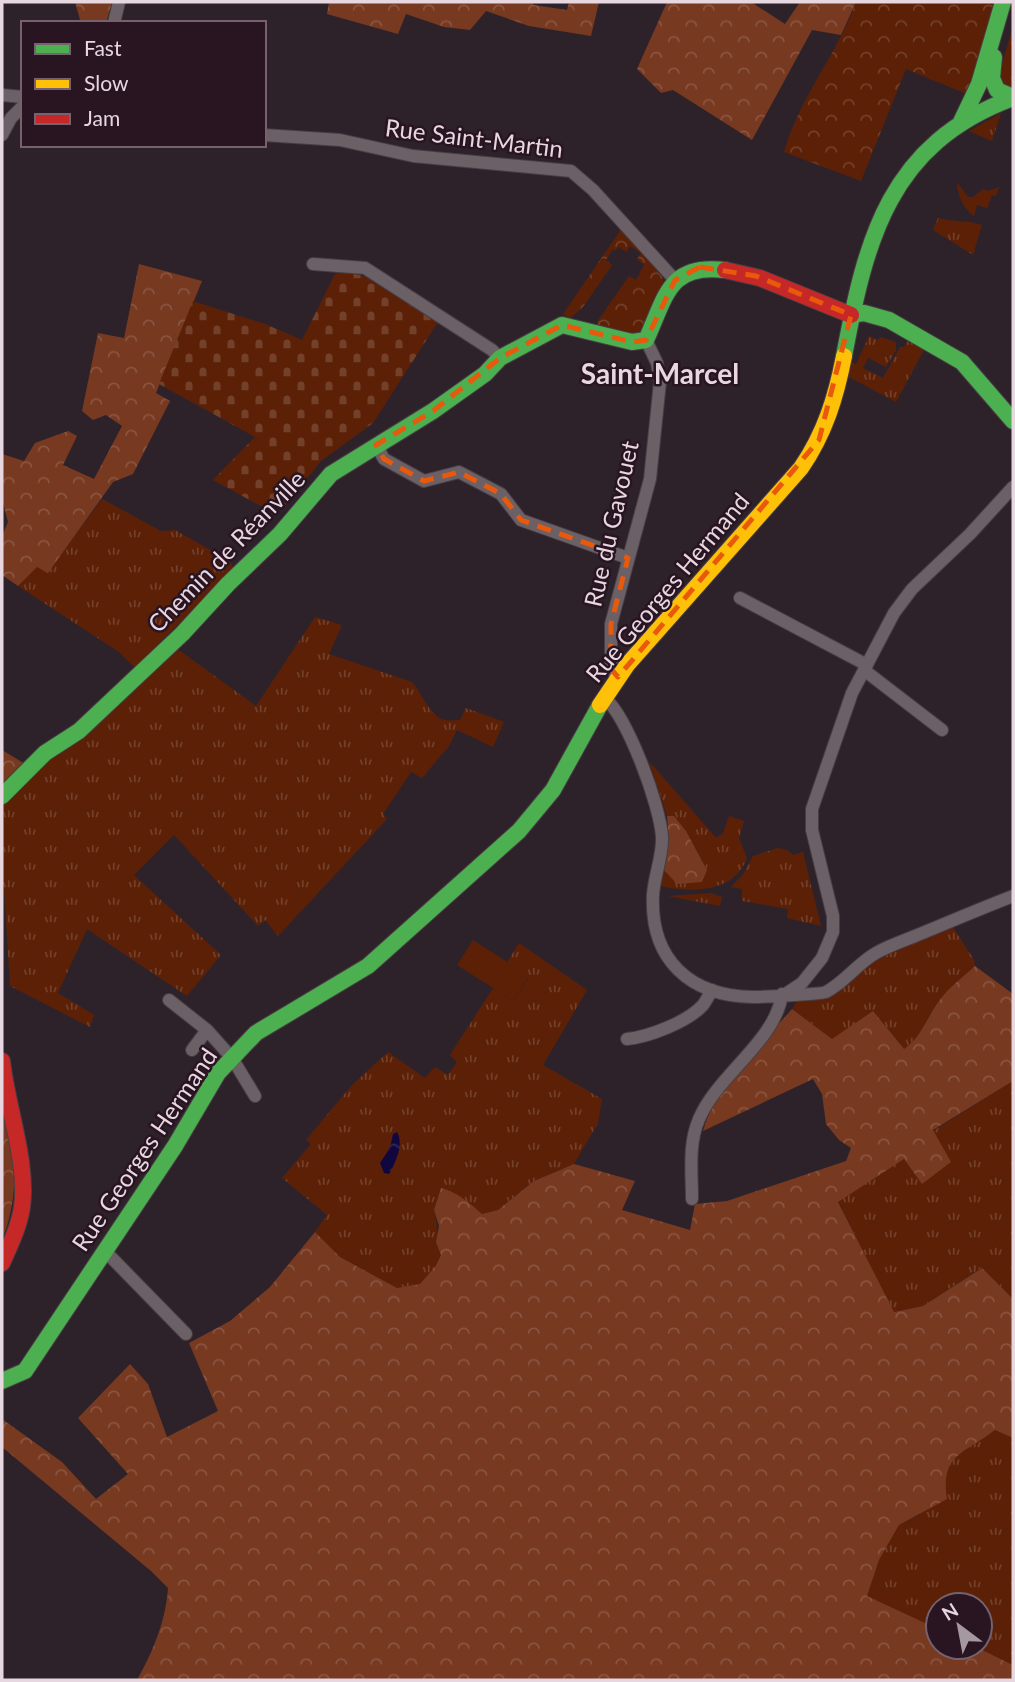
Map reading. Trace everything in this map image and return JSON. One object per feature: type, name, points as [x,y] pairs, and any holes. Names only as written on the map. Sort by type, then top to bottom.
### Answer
[{"type":"street","points":[[115,21],[120,2]]},
{"type":"street","points":[[960,125],[979,85],[1003,2]]},
{"type":"street","points":[[1011,2],[992,66],[992,78],[996,90],[1013,98]]},
{"type":"street","points":[[979,85],[980,94],[989,106]]},
{"type":"street","points":[[2,95],[21,97]]},
{"type":"street","name":"Rue Georges Hermand","points":[[2,1381],[25,1371],[175,1146],[218,1073],[256,1033],[368,965],[519,831],[553,790],[604,697],[618,677],[801,468],[819,440],[837,387],[851,315],[878,224],[893,193],[921,155],[989,106],[1013,98]]},
{"type":"street","points":[[2,135],[21,108]]},
{"type":"street","name":"Rue Saint-Martin","points":[[266,135],[340,140],[413,156],[571,171],[593,190],[675,280]]},
{"type":"street","points":[[313,264],[365,268],[492,350],[500,358]]},
{"type":"street","points":[[646,340],[675,280],[687,270],[700,267],[724,269],[757,276],[851,315],[864,313],[889,320],[962,362],[1013,421]]},
{"type":"street","name":"Chemin de Réanville","points":[[2,796],[45,753],[79,731],[182,634],[228,584],[280,534],[331,474],[433,411],[485,374],[500,358],[562,325],[632,342],[646,340]]},
{"type":"street","name":"Rue du Gavouet","points":[[618,677],[611,669],[611,624],[650,480],[660,382],[657,363],[646,340]]},
{"type":"street","points":[[376,445],[384,459],[424,481],[459,472],[500,494],[521,520],[628,558]]},
{"type":"street","points":[[692,1199],[692,1145],[699,1119],[726,1076],[768,1030],[780,1010],[784,994],[802,983],[821,958],[833,932],[833,915],[811,830],[812,808],[852,693],[894,614],[912,589],[970,534],[1013,487]]},
{"type":"street","points":[[740,598],[865,668],[942,730]]},
{"type":"street","points":[[604,697],[613,705],[623,723],[654,799],[660,822],[662,841],[653,894],[653,916],[658,938],[679,973],[698,986],[739,996],[824,993],[874,953],[1013,896]]},
{"type":"street","points":[[627,1039],[644,1037],[688,1017],[702,1005],[712,990]]},
{"type":"street","points":[[169,1000],[207,1030],[232,1058],[256,1096]]},
{"type":"street","points":[[192,1050],[207,1030]]},
{"type":"street","points":[[2,1061],[22,1161],[24,1200],[18,1229],[2,1264]]},
{"type":"street","points":[[105,1251],[186,1334]]},
{"type":"highlighted area","points":[[700,267],[756,276],[851,315],[819,440],[618,677],[611,669],[611,624],[628,558],[521,520],[501,494],[459,472],[424,481],[384,459],[376,445],[433,411],[500,358],[562,325],[632,342],[646,340],[675,280]]},
{"type":"green space","points":[[75,2],[112,2],[107,21],[80,21]]},
{"type":"green space","points":[[329,2],[530,2],[567,10],[569,2],[599,2],[591,36],[529,26],[486,11],[470,30],[444,27],[406,14],[398,34],[327,14]]},
{"type":"green space","points":[[667,2],[751,2],[785,24],[800,2],[856,2],[841,35],[812,30],[752,140],[673,90],[661,93],[637,69]]},
{"type":"green space","points":[[856,2],[997,2],[969,95],[906,69],[861,181],[784,152],[799,113],[839,40]]},
{"type":"green space","points":[[1013,26],[1013,88],[1010,89],[1000,81],[1001,67]]},
{"type":"green space","points":[[1001,113],[992,141],[969,131]]},
{"type":"green space","points":[[957,182],[968,197],[973,197],[983,189],[988,191],[999,187],[996,196],[992,195],[987,208],[977,205],[974,216],[961,200]]},
{"type":"green space","points":[[938,218],[982,225],[973,255],[933,230]]},
{"type":"green space","points":[[622,228],[663,278],[662,292],[656,308],[638,333],[623,333],[598,327],[597,322],[629,276],[636,280],[644,265],[637,259],[641,253],[630,246],[626,252],[618,247],[615,251],[613,249],[606,260],[612,265],[583,307],[570,318],[563,314]]},
{"type":"green space","points":[[139,264],[202,281],[156,393],[170,401],[133,474],[113,482],[48,573],[37,567],[18,586],[2,575],[2,536],[8,522],[2,499],[2,454],[24,461],[35,443],[68,431],[77,436],[63,465],[94,479],[122,426],[106,415],[93,420],[82,411],[98,333],[124,338]]},
{"type":"green space","points":[[337,270],[364,276],[438,322],[373,423],[321,461],[283,508],[275,503],[270,511],[213,480],[255,437],[159,384],[193,301],[265,324],[302,340]]},
{"type":"green space","points":[[869,336],[896,342],[896,350],[886,367],[868,358],[863,368],[883,378],[900,347],[904,347],[909,339],[925,348],[896,402],[849,377],[851,362],[856,364]]},
{"type":"green space","points":[[102,499],[161,531],[175,530],[230,561],[234,570],[136,669],[119,652],[18,586],[37,566],[48,572]]},
{"type":"green space","points":[[315,617],[342,625],[329,654],[412,682],[429,708],[442,719],[460,720],[466,708],[504,722],[493,747],[457,730],[449,746],[422,778],[411,772],[383,814],[387,819],[278,936],[265,920],[258,926],[174,835],[134,875],[221,955],[187,996],[87,929],[58,993],[94,1015],[90,1027],[10,986],[2,885],[2,804],[19,785],[176,648],[256,706]]},
{"type":"green space","points":[[2,750],[25,764],[2,785]]},
{"type":"green space","points":[[649,761],[716,838],[723,833],[729,816],[744,821],[739,838],[747,858],[741,870],[732,878],[711,888],[686,890],[661,886],[663,869],[707,870],[686,831],[674,816],[667,816]]},
{"type":"green space","points":[[667,816],[674,816],[686,831],[707,870],[702,882],[677,884],[663,869]]},
{"type":"green space","points":[[778,848],[793,855],[803,852],[821,926],[787,918],[788,909],[742,901],[742,889],[731,887],[744,873],[753,856]]},
{"type":"green space","points":[[711,893],[722,897],[720,906],[668,896]]},
{"type":"green space","points":[[951,924],[974,960],[975,966],[943,996],[919,1033],[904,1049],[832,1039],[792,1009],[799,998],[838,991],[876,960]]},
{"type":"green space","points":[[473,940],[529,976],[513,1001],[457,965]]},
{"type":"green space","points":[[519,943],[587,990],[543,1065],[602,1099],[598,1123],[574,1164],[534,1181],[498,1210],[482,1214],[470,1203],[434,1210],[441,1255],[421,1284],[397,1288],[340,1257],[315,1232],[327,1215],[282,1178],[311,1144],[306,1140],[351,1086],[388,1052],[425,1078],[435,1067],[448,1075],[457,1062],[450,1055],[493,988],[513,1001],[529,977],[507,962]]},
{"type":"green space","points":[[975,966],[1013,994],[1013,1081],[933,1130],[951,1162],[922,1184],[904,1159],[838,1202],[894,1312],[923,1306],[982,1268],[1013,1299],[1013,1438],[995,1430],[957,1457],[947,1473],[947,1499],[899,1525],[879,1560],[867,1596],[924,1622],[924,1661],[994,1661],[994,1656],[1013,1665],[1013,1680],[137,1680],[158,1636],[168,1588],[2,1447],[2,1419],[62,1462],[96,1499],[128,1474],[78,1418],[130,1364],[148,1384],[167,1437],[218,1411],[189,1343],[230,1321],[270,1287],[315,1232],[340,1257],[397,1288],[420,1284],[435,1267],[441,1255],[436,1242],[439,1226],[434,1210],[441,1188],[458,1195],[482,1214],[498,1210],[534,1181],[574,1164],[635,1181],[622,1210],[690,1230],[695,1204],[727,1201],[846,1161],[851,1148],[839,1140],[826,1124],[822,1094],[813,1079],[703,1131],[709,1113],[729,1081],[792,1009],[832,1039],[873,1011],[904,1049],[919,1033],[951,987]]},
{"type":"green space","points":[[1013,1081],[1013,1299],[981,1268],[923,1306],[893,1312],[838,1201],[904,1159],[922,1183],[933,1131]]},
{"type":"green space","points":[[2,1108],[12,1146],[15,1173],[11,1208],[2,1239]]},
{"type":"green space","points":[[995,1430],[1013,1438],[1013,1665],[994,1656],[994,1591],[924,1591],[924,1622],[867,1596],[879,1560],[899,1525],[919,1515],[944,1480],[952,1459]]},
{"type":"water","points":[[397,1132],[400,1142],[398,1153],[389,1174],[384,1173],[380,1163],[390,1148],[393,1134]]},
{"type":"traffic: fast","points":[[960,124],[979,84],[1003,2]]},
{"type":"traffic: fast","points":[[994,57],[992,78],[997,90],[1013,97]]},
{"type":"traffic: fast","points":[[844,356],[862,273],[874,235],[890,200],[911,169],[937,141],[971,117],[1013,98]]},
{"type":"traffic: fast","points":[[2,796],[45,753],[79,731],[182,634],[228,584],[280,534],[331,474],[433,411],[485,374],[500,358],[562,325],[632,342],[646,340],[665,297],[680,278],[706,269],[725,270]]},
{"type":"traffic: fast","points":[[851,315],[864,313],[889,320],[962,362],[1013,421]]},
{"type":"traffic: fast","points":[[2,1381],[25,1371],[175,1146],[218,1073],[256,1033],[368,966],[519,831],[553,790],[600,705]]},
{"type":"traffic: slow","points":[[600,705],[627,665],[801,468],[817,442],[828,414],[844,356]]},
{"type":"traffic: jam","points":[[725,270],[760,278],[851,315]]},
{"type":"traffic: jam","points":[[2,1061],[20,1153],[23,1190],[19,1222],[2,1263]]},
{"type":"district","name":"Saint-Marcel","points":[[660,374]]}]
